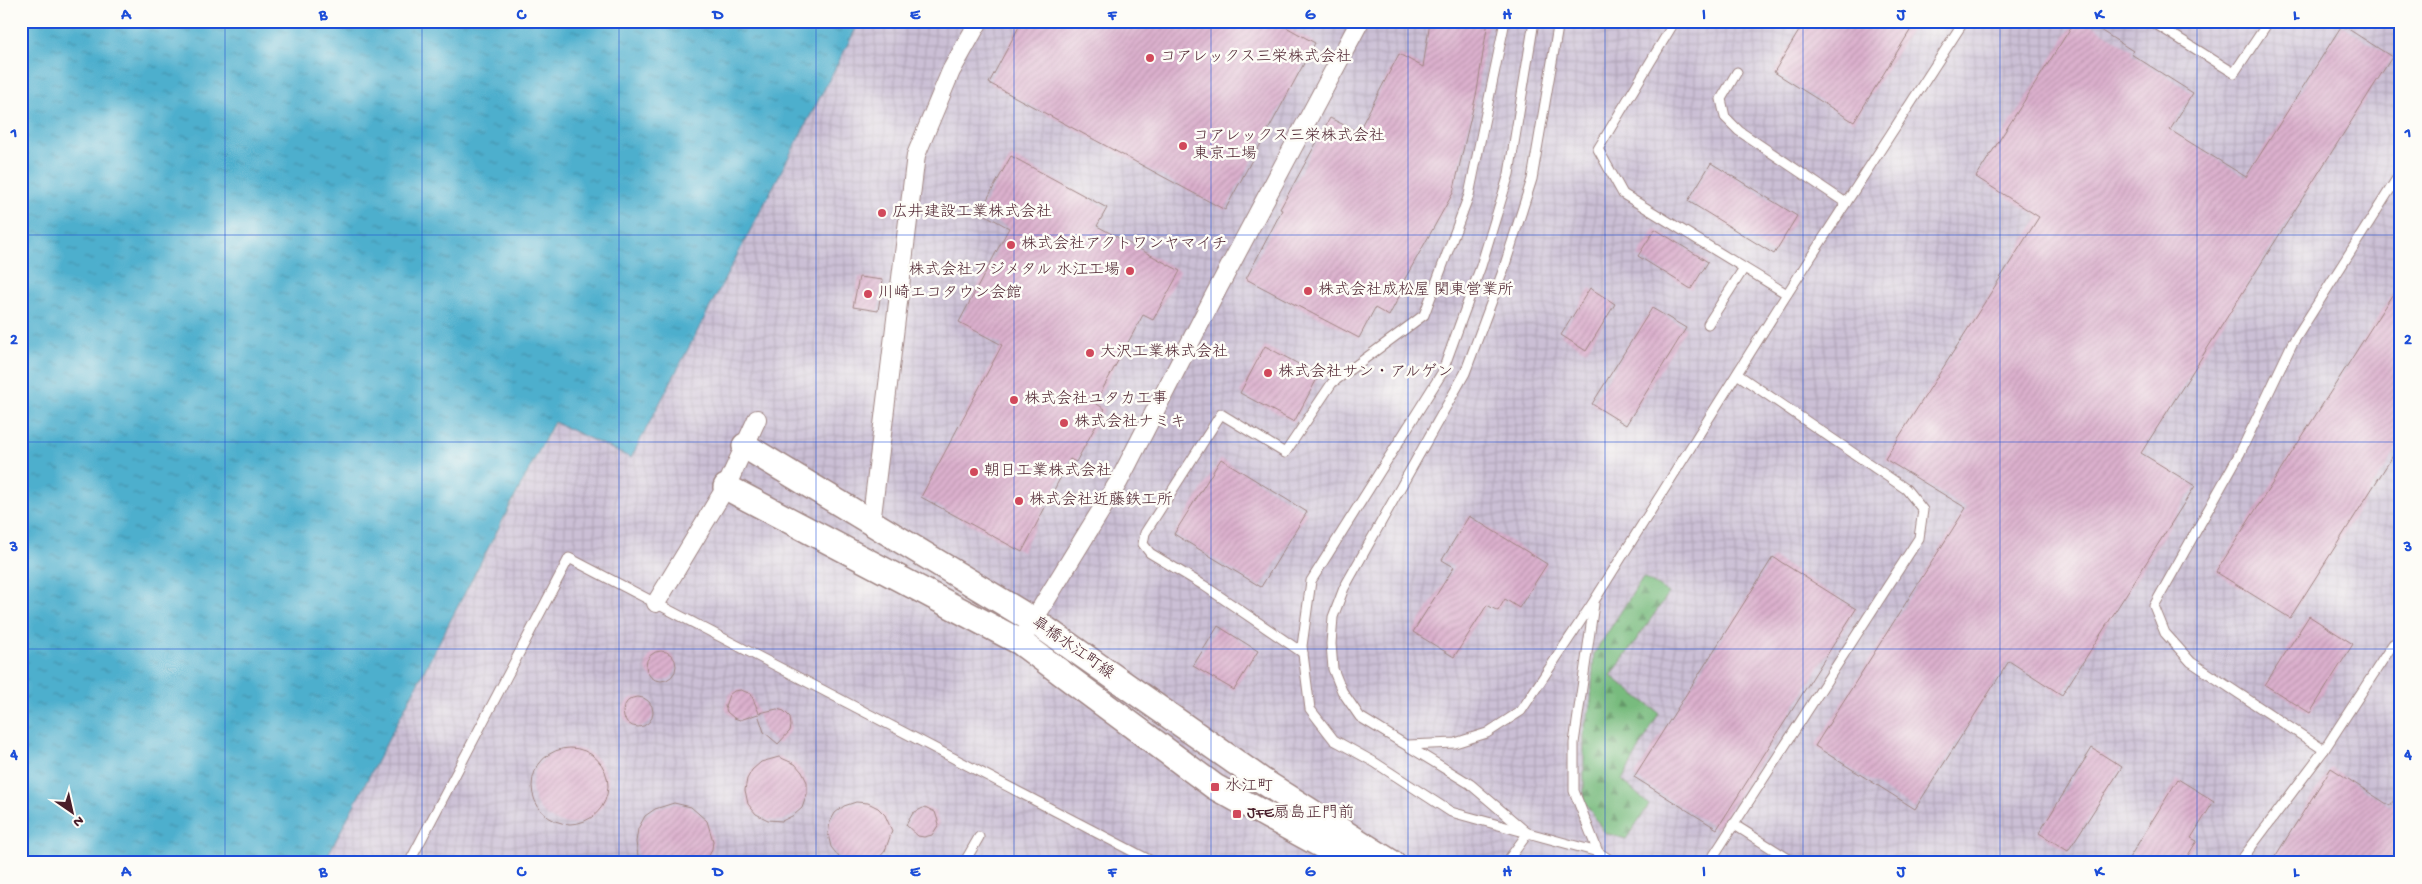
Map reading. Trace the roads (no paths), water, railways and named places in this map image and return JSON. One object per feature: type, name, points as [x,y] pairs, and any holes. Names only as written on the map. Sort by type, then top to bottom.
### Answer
[{"type":"street","points":[[871,524],[916,155],[951,71],[979,21]]},
{"type":"street","points":[[1020,642],[1119,481],[1214,294],[1360,21]]},
{"type":"street","points":[[656,603],[726,487],[757,419]]},
{"type":"street","name":"皐橋水江町線","points":[[745,446],[1034,621],[1261,780],[1392,863]]},
{"type":"street","name":"皐橋水江町線","points":[[726,487],[1020,642],[1214,787],[1354,863]]},
{"type":"lane","points":[[1303,653],[1203,585],[1150,553],[1143,544],[1145,533],[1221,414],[1285,453],[1332,383],[1424,315],[1469,195],[1505,21]]},
{"type":"lane","points":[[1534,21],[1510,174],[1481,266],[1442,373],[1311,581],[1303,653],[1310,709],[1334,740],[1374,762],[1451,812],[1598,852],[1615,863]]},
{"type":"lane","points":[[1528,833],[1470,784],[1360,717],[1342,691],[1333,669],[1331,644],[1333,617],[1344,588],[1465,373],[1503,271],[1532,179],[1559,21]]},
{"type":"lane","points":[[1675,21],[1598,149],[1623,194],[1787,294]]},
{"type":"lane","points":[[1408,746],[1455,743],[1487,733],[1521,711],[1594,601],[1787,294],[1964,21]]},
{"type":"lane","points":[[2151,21],[2234,73],[2269,21]]},
{"type":"lane","points":[[1736,72],[1721,98],[1725,117],[1740,131],[1846,203]]},
{"type":"lane","points":[[2324,750],[2192,662],[2165,633],[2154,606],[2240,453],[2292,344],[2401,172]]},
{"type":"lane","points":[[1708,324],[1744,268]]},
{"type":"lane","points":[[1709,863],[1919,538],[1923,510],[1906,489],[1737,374]]},
{"type":"lane","points":[[410,863],[569,558],[1155,863]]},
{"type":"lane","points":[[1594,601],[1574,743],[1574,791],[1598,852]]},
{"type":"lane","points":[[2238,863],[2324,750],[2393,644],[2401,640]]},
{"type":"lane","points":[[1733,824],[1795,863]]},
{"type":"lane","points":[[1506,863],[1528,833]]},
{"type":"lane","points":[[964,863],[979,837]]},
{"type":"water","points":[[21,21],[860,21],[631,458],[554,422],[324,863],[21,863]]},
{"type":"place","name":"コアレックス三栄株式会社","points":[[1150,58]]},
{"type":"place","name":"コアレックス三栄株式会社 東京工場","points":[[1183,146]]},
{"type":"place","name":"広井建設工業株式会社","points":[[882,213]]},
{"type":"place","name":"株式会社アクトワンヤマイチ","points":[[1011,245]]},
{"type":"place","name":"株式会社フジメタル 水江工場","points":[[1130,271]]},
{"type":"place","name":"株式会社成松屋 関東営業所","points":[[1308,291]]},
{"type":"place","name":"川崎エコタウン会館","points":[[868,294]]},
{"type":"place","name":"大沢工業株式会社","points":[[1090,353]]},
{"type":"place","name":"株式会社サン・アルゲン","points":[[1268,373]]},
{"type":"place","name":"株式会社ユタカ工事","points":[[1014,400]]},
{"type":"place","name":"株式会社ナミキ","points":[[1064,423]]},
{"type":"place","name":"朝日工業株式会社","points":[[974,472]]},
{"type":"place","name":"株式会社近藤鉄工所","points":[[1019,501]]},
{"type":"place","name":"水江町","points":[[1215,787]]},
{"type":"place","name":"JFE扇島正門前","points":[[1237,814]]}]
